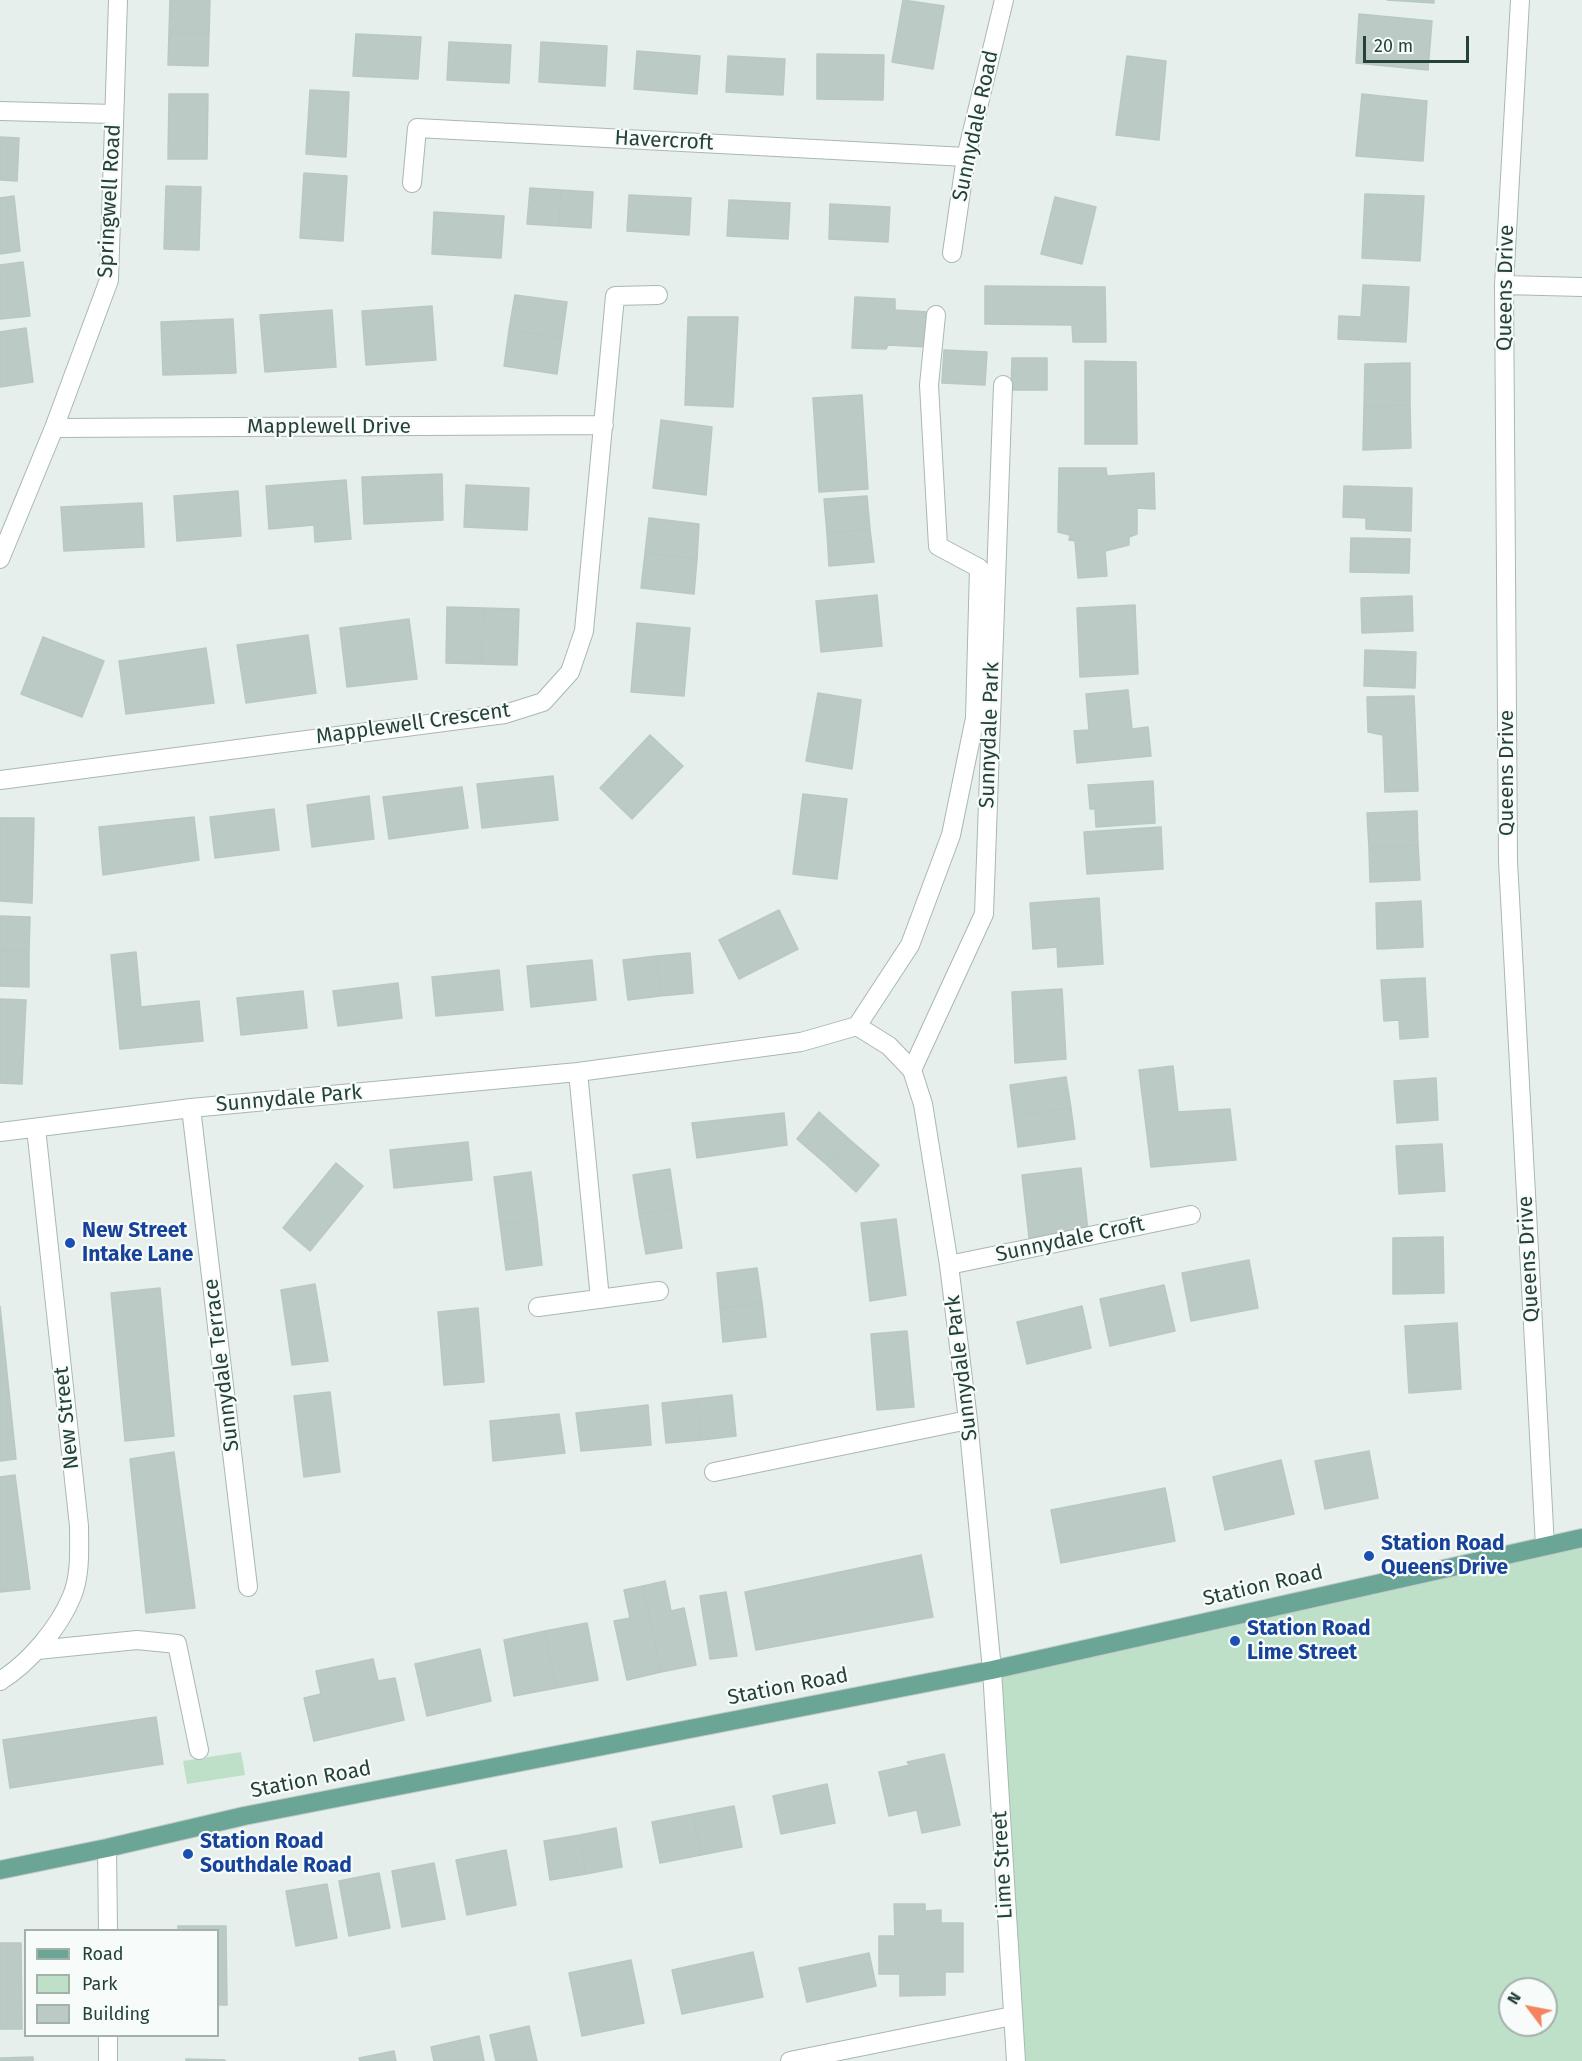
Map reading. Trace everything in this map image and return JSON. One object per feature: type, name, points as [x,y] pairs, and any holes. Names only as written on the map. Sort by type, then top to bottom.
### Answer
[{"type":"main road","name":"Station Road","points":[[0,1869],[107,1848],[244,1816],[992,1670],[1582,1538]]},
{"type":"street","name":"Springwell Road","points":[[54,428],[109,280],[118,0]]},
{"type":"street","name":"Sunnydale Road","points":[[952,253],[966,157],[1004,0]]},
{"type":"street","name":"Queens Drive","points":[[1520,0],[1504,285],[1508,861],[1545,1546]]},
{"type":"street","points":[[0,111],[114,114]]},
{"type":"street","name":"Havercroft","points":[[412,183],[417,128],[966,157]]},
{"type":"street","points":[[1504,285],[1582,287]]},
{"type":"street","name":"Mapplewell Crescent","points":[[0,780],[505,714],[543,702],[570,672],[584,631],[615,296],[658,295]]},
{"type":"street","name":"Sunnydale Park","points":[[0,1132],[191,1108],[578,1072],[801,1042],[857,1026],[910,945],[951,835],[975,718],[979,568],[938,546],[929,385],[936,315]]},
{"type":"street","name":"Sunnydale Park","points":[[912,1070],[984,914],[1003,385]]},
{"type":"street","name":"Mapplewell Drive","points":[[54,428],[604,425]]},
{"type":"street","points":[[0,559],[54,428]]},
{"type":"street","name":"Sunnydale Park","points":[[857,1026],[889,1046],[912,1070],[923,1104],[949,1264],[969,1420],[992,1670]]},
{"type":"street","points":[[578,1072],[600,1299]]},
{"type":"street","name":"Sunnydale Terrace","points":[[191,1108],[248,1587]]},
{"type":"street","name":"New Street","points":[[0,1681],[16,1671],[37,1650],[57,1622],[72,1595],[79,1562],[79,1526],[36,1128]]},
{"type":"street","name":"Sunnydale Croft","points":[[949,1264],[1191,1215]]},
{"type":"street","points":[[538,1307],[659,1291]]},
{"type":"street","points":[[714,1472],[969,1420]]},
{"type":"street","points":[[37,1650],[137,1640],[177,1644],[199,1750]]},
{"type":"street","name":"Lime Street","points":[[992,1670],[1016,2061]]},
{"type":"street","points":[[107,1848],[108,1929]]},
{"type":"street","points":[[790,2061],[1012,2016]]},
{"type":"street","points":[[108,2037],[108,2061]]},
{"type":"green space","points":[[1582,1538],[1582,2061],[1016,2061],[992,1670]]},
{"type":"green space","points":[[241,1752],[245,1775],[187,1784],[183,1761]]},
{"type":"building","points":[[170,0],[210,0],[209,33],[169,32]]},
{"type":"building","points":[[903,0],[944,6],[933,69],[892,62]]},
{"type":"building","points":[[1387,0],[1434,0],[1434,3]]},
{"type":"building","points":[[1359,14],[1432,21],[1428,70],[1356,63]]},
{"type":"building","points":[[169,32],[209,33],[208,66],[168,65]]},
{"type":"building","points":[[356,34],[421,37],[418,79],[353,76]]},
{"type":"building","points":[[449,42],[511,45],[509,83],[447,80]]},
{"type":"building","points":[[541,42],[607,46],[605,86],[539,82]]},
{"type":"building","points":[[637,51],[700,56],[697,94],[634,89]]},
{"type":"building","points":[[817,54],[884,55],[883,100],[817,99]]},
{"type":"building","points":[[728,56],[785,59],[783,95],[726,92]]},
{"type":"building","points":[[1127,56],[1166,61],[1159,140],[1116,135]]},
{"type":"building","points":[[310,90],[349,92],[346,157],[306,154]]},
{"type":"building","points":[[169,94],[208,94],[207,159],[168,159]]},
{"type":"building","points":[[1362,94],[1427,101],[1423,161],[1356,156]]},
{"type":"building","points":[[0,137],[19,138],[17,181],[0,180]]},
{"type":"building","points":[[304,173],[347,176],[343,241],[300,238]]},
{"type":"building","points":[[166,186],[201,187],[199,250],[164,249]]},
{"type":"building","points":[[530,188],[561,190],[559,226],[527,224]]},
{"type":"building","points":[[561,190],[593,192],[591,228],[559,226]]},
{"type":"building","points":[[1365,194],[1424,196],[1420,261],[1362,258]]},
{"type":"building","points":[[629,195],[691,198],[689,235],[627,231]]},
{"type":"building","points":[[14,196],[20,251],[0,254],[0,198]]},
{"type":"building","points":[[1055,197],[1096,207],[1082,264],[1041,254]]},
{"type":"building","points":[[729,200],[790,203],[788,239],[727,236]]},
{"type":"building","points":[[830,204],[890,207],[888,242],[829,239]]},
{"type":"building","points":[[434,212],[504,216],[501,258],[432,254]]},
{"type":"building","points":[[23,262],[30,316],[0,319],[0,265]]},
{"type":"building","points":[[1363,285],[1409,287],[1406,342],[1338,339],[1339,316],[1361,317]]},
{"type":"building","points":[[985,286],[1105,287],[1106,342],[1073,342],[1072,325],[985,324]]},
{"type":"building","points":[[515,295],[567,302],[562,338],[509,330]]},
{"type":"building","points":[[855,297],[895,299],[895,310],[929,312],[927,347],[888,345],[886,349],[852,348]]},
{"type":"building","points":[[432,306],[436,360],[366,365],[362,311]]},
{"type":"building","points":[[332,310],[336,367],[265,372],[260,315]]},
{"type":"building","points":[[688,317],[738,317],[733,407],[685,405]]},
{"type":"building","points":[[233,319],[236,373],[163,375],[161,322]]},
{"type":"building","points":[[26,328],[33,382],[0,387],[0,332]]},
{"type":"building","points":[[509,330],[562,338],[557,374],[504,366]]},
{"type":"building","points":[[944,350],[987,352],[985,385],[942,383]]},
{"type":"building","points":[[1012,358],[1047,358],[1047,390],[1011,390]]},
{"type":"building","points":[[1085,361],[1136,362],[1137,444],[1085,444]]},
{"type":"building","points":[[1410,363],[1410,405],[1364,407],[1365,364]]},
{"type":"building","points":[[862,395],[868,489],[819,492],[813,398]]},
{"type":"building","points":[[1410,405],[1411,448],[1363,450],[1364,407]]},
{"type":"building","points":[[661,420],[712,427],[706,495],[653,488]]},
{"type":"building","points":[[1059,468],[1106,468],[1107,476],[1154,473],[1155,509],[1137,508],[1137,534],[1129,537],[1129,545],[1105,551],[1107,576],[1078,578],[1075,541],[1069,540],[1070,535],[1058,532]]},
{"type":"building","points":[[442,474],[443,520],[364,524],[362,477]]},
{"type":"building","points":[[346,480],[351,539],[315,542],[314,525],[269,529],[266,486]]},
{"type":"building","points":[[466,485],[529,488],[527,530],[464,527]]},
{"type":"building","points":[[1344,486],[1412,488],[1411,531],[1366,529],[1366,518],[1343,517]]},
{"type":"building","points":[[238,491],[241,536],[177,541],[174,496]]},
{"type":"building","points":[[867,496],[870,529],[827,533],[824,499]]},
{"type":"building","points":[[142,503],[144,547],[64,551],[61,507]]},
{"type":"building","points":[[649,518],[699,524],[697,559],[645,553]]},
{"type":"building","points":[[870,529],[874,562],[829,566],[827,533]]},
{"type":"building","points":[[1351,538],[1410,539],[1409,573],[1350,572]]},
{"type":"building","points":[[645,553],[697,559],[694,594],[641,588]]},
{"type":"building","points":[[877,595],[882,646],[821,652],[816,601]]},
{"type":"building","points":[[1412,596],[1413,631],[1362,633],[1361,598]]},
{"type":"building","points":[[1135,605],[1138,674],[1080,677],[1077,608]]},
{"type":"building","points":[[447,607],[483,608],[482,664],[446,663]]},
{"type":"building","points":[[483,608],[519,609],[517,665],[482,664]]},
{"type":"building","points":[[409,619],[417,679],[347,687],[340,628]]},
{"type":"building","points":[[637,623],[690,628],[684,696],[631,692]]},
{"type":"building","points":[[308,635],[316,693],[246,703],[237,645]]},
{"type":"building","points":[[43,637],[104,661],[82,717],[21,694]]},
{"type":"building","points":[[206,648],[214,703],[126,714],[119,661]]},
{"type":"building","points":[[1365,650],[1416,652],[1415,688],[1364,686]]},
{"type":"building","points":[[1128,690],[1132,729],[1148,727],[1151,756],[1077,763],[1074,731],[1089,730],[1086,694]]},
{"type":"building","points":[[818,693],[861,700],[852,769],[806,761]]},
{"type":"building","points":[[1414,696],[1418,791],[1385,792],[1383,735],[1368,732],[1367,697]]},
{"type":"building","points":[[650,735],[683,766],[632,819],[600,788]]},
{"type":"building","points":[[553,776],[558,820],[482,828],[477,784]]},
{"type":"building","points":[[1153,781],[1155,823],[1096,827],[1095,809],[1090,809],[1088,785]]},
{"type":"building","points":[[462,787],[468,828],[389,839],[383,797]]},
{"type":"building","points":[[803,794],[847,799],[837,879],[793,874]]},
{"type":"building","points":[[369,796],[374,839],[312,847],[307,805]]},
{"type":"building","points":[[274,809],[279,850],[215,858],[210,817]]},
{"type":"building","points":[[1417,811],[1418,845],[1369,848],[1367,813]]},
{"type":"building","points":[[194,817],[199,860],[103,875],[99,827]]},
{"type":"building","points":[[0,818],[34,818],[32,903],[0,901]]},
{"type":"building","points":[[1161,827],[1163,869],[1087,874],[1084,832]]},
{"type":"building","points":[[1418,845],[1420,880],[1370,882],[1369,848]]},
{"type":"building","points":[[1099,898],[1103,964],[1058,967],[1057,947],[1033,949],[1030,903]]},
{"type":"building","points":[[1421,901],[1423,947],[1377,949],[1376,903]]},
{"type":"building","points":[[779,910],[798,949],[739,979],[719,940]]},
{"type":"building","points":[[0,916],[30,917],[29,952],[0,951]]},
{"type":"building","points":[[0,951],[29,952],[29,987],[0,986]]},
{"type":"building","points":[[136,952],[141,1007],[199,1001],[203,1041],[120,1049],[111,955]]},
{"type":"building","points":[[690,953],[693,993],[660,996],[657,956]]},
{"type":"building","points":[[657,956],[660,996],[628,1000],[623,960]]},
{"type":"building","points":[[592,960],[596,1000],[531,1007],[527,966]]},
{"type":"building","points":[[499,970],[503,1010],[436,1016],[432,977]]},
{"type":"building","points":[[1425,978],[1428,1037],[1400,1039],[1399,1020],[1384,1021],[1381,980]]},
{"type":"building","points":[[398,983],[402,1018],[338,1026],[333,991]]},
{"type":"building","points":[[1062,989],[1066,1059],[1015,1063],[1012,992]]},
{"type":"building","points":[[303,991],[307,1028],[241,1035],[237,998]]},
{"type":"building","points":[[0,999],[26,1000],[22,1084],[0,1083]]},
{"type":"building","points":[[1173,1066],[1178,1112],[1230,1109],[1236,1160],[1151,1167],[1139,1070]]},
{"type":"building","points":[[1066,1077],[1071,1108],[1014,1116],[1010,1085]]},
{"type":"building","points":[[1436,1078],[1438,1120],[1397,1123],[1394,1081]]},
{"type":"building","points":[[1071,1108],[1075,1139],[1018,1147],[1014,1116]]},
{"type":"building","points":[[819,1112],[849,1139],[827,1165],[797,1139]]},
{"type":"building","points":[[784,1113],[787,1145],[697,1158],[692,1123]]},
{"type":"building","points":[[849,1139],[879,1165],[856,1192],[827,1165]]},
{"type":"building","points":[[468,1142],[472,1180],[394,1188],[390,1150]]},
{"type":"building","points":[[1442,1144],[1445,1191],[1399,1194],[1396,1146]]},
{"type":"building","points":[[336,1163],[363,1186],[310,1251],[283,1228]]},
{"type":"building","points":[[1081,1168],[1088,1231],[1029,1238],[1022,1175]]},
{"type":"building","points":[[670,1169],[676,1209],[639,1214],[633,1175]]},
{"type":"building","points":[[531,1172],[537,1219],[500,1224],[494,1177]]},
{"type":"building","points":[[676,1209],[682,1248],[646,1254],[639,1214]]},
{"type":"building","points":[[537,1219],[542,1265],[506,1270],[500,1224]]},
{"type":"building","points":[[896,1219],[906,1295],[870,1301],[861,1223]]},
{"type":"building","points":[[1443,1237],[1444,1293],[1393,1294],[1393,1238]]},
{"type":"building","points":[[1249,1260],[1258,1308],[1191,1321],[1182,1273]]},
{"type":"building","points":[[757,1268],[762,1303],[720,1308],[717,1273]]},
{"type":"building","points":[[315,1284],[328,1361],[292,1365],[281,1290]]},
{"type":"building","points":[[1164,1285],[1175,1331],[1110,1346],[1100,1299]]},
{"type":"building","points":[[160,1288],[174,1436],[125,1441],[111,1293]]},
{"type":"building","points":[[762,1303],[766,1337],[723,1342],[720,1308]]},
{"type":"building","points":[[0,1306],[16,1459],[0,1461]]},
{"type":"building","points":[[1082,1306],[1091,1348],[1027,1364],[1017,1322]]},
{"type":"building","points":[[478,1308],[484,1382],[444,1385],[438,1312]]},
{"type":"building","points":[[1457,1323],[1461,1389],[1409,1393],[1405,1326]]},
{"type":"building","points":[[907,1331],[914,1407],[877,1410],[871,1334]]},
{"type":"building","points":[[330,1392],[340,1472],[304,1477],[294,1396]]},
{"type":"building","points":[[732,1395],[736,1436],[701,1440],[697,1399]]},
{"type":"building","points":[[697,1399],[701,1440],[666,1443],[662,1403]]},
{"type":"building","points":[[648,1405],[651,1445],[581,1451],[576,1413]]},
{"type":"building","points":[[559,1414],[565,1453],[493,1461],[490,1421]]},
{"type":"building","points":[[1369,1451],[1378,1498],[1325,1509],[1315,1461]]},
{"type":"building","points":[[174,1452],[195,1608],[146,1613],[130,1459]]},
{"type":"building","points":[[1281,1460],[1294,1514],[1225,1530],[1213,1477]]},
{"type":"building","points":[[15,1475],[30,1589],[0,1592],[0,1477]]},
{"type":"building","points":[[1165,1488],[1175,1541],[1061,1563],[1051,1510]]},
{"type":"building","points":[[921,1555],[933,1617],[756,1650],[745,1592]]},
{"type":"building","points":[[665,1581],[671,1611],[684,1608],[696,1665],[661,1672],[643,1586]]},
{"type":"building","points":[[643,1586],[661,1672],[627,1680],[614,1621],[630,1618],[624,1590]]},
{"type":"building","points":[[726,1592],[737,1656],[710,1659],[700,1596]]},
{"type":"building","points":[[587,1623],[598,1680],[556,1688],[545,1631]]},
{"type":"building","points":[[545,1631],[556,1688],[514,1696],[504,1640]]},
{"type":"building","points":[[480,1649],[491,1701],[427,1716],[415,1664]]},
{"type":"building","points":[[373,1659],[378,1681],[395,1678],[404,1720],[314,1741],[304,1698],[321,1694],[316,1671]]},
{"type":"building","points":[[156,1717],[163,1764],[10,1788],[3,1740]]},
{"type":"building","points":[[944,1754],[960,1825],[922,1833],[917,1810],[889,1816],[879,1772],[910,1765],[907,1762]]},
{"type":"building","points":[[827,1784],[835,1823],[781,1834],[773,1796]]},
{"type":"building","points":[[734,1806],[742,1847],[701,1855],[693,1814]]},
{"type":"building","points":[[693,1814],[701,1855],[660,1863],[652,1822]]},
{"type":"building","points":[[616,1828],[622,1867],[586,1874],[580,1835]]},
{"type":"building","points":[[580,1835],[586,1874],[550,1880],[544,1841]]},
{"type":"building","points":[[506,1850],[516,1905],[467,1915],[456,1860]]},
{"type":"building","points":[[434,1863],[445,1919],[402,1927],[392,1871]]},
{"type":"building","points":[[379,1873],[390,1928],[349,1936],[339,1881]]},
{"type":"building","points":[[327,1884],[337,1938],[296,1946],[286,1891]]},
{"type":"building","points":[[894,1904],[925,1904],[925,1911],[941,1910],[941,1923],[963,1923],[963,1972],[945,1972],[945,1995],[900,1996],[900,1974],[879,1974],[879,1936],[895,1936]]},
{"type":"building","points":[[178,1926],[226,1926],[227,2005],[219,2005],[219,1929],[178,1929]]},
{"type":"building","points":[[0,1943],[21,1943],[22,2029],[0,2029]]},
{"type":"building","points":[[753,1952],[763,1997],[682,2014],[672,1970]]},
{"type":"building","points":[[869,1953],[876,1986],[807,2002],[799,1968]]},
{"type":"building","points":[[631,1960],[644,2023],[582,2036],[569,1973]]},
{"type":"building","points":[[529,2026],[537,2061],[496,2061],[490,2035]]},
{"type":"building","points":[[479,2036],[484,2061],[434,2061],[431,2047]]},
{"type":"building","points":[[394,2051],[396,2061],[360,2061],[359,2058]]},
{"type":"building","points":[[33,2057],[33,2061],[0,2061],[0,2058]]},
{"type":"building","points":[[186,2059],[225,2060],[225,2061],[186,2061]]},
{"type":"place","name":"New Street Intake Lane","points":[[70,1243]]},
{"type":"place","name":"Station Road Queens Drive","points":[[1369,1556]]},
{"type":"place","name":"Station Road Lime Street","points":[[1235,1641]]},
{"type":"place","name":"Station Road Southdale Road","points":[[188,1854]]}]
